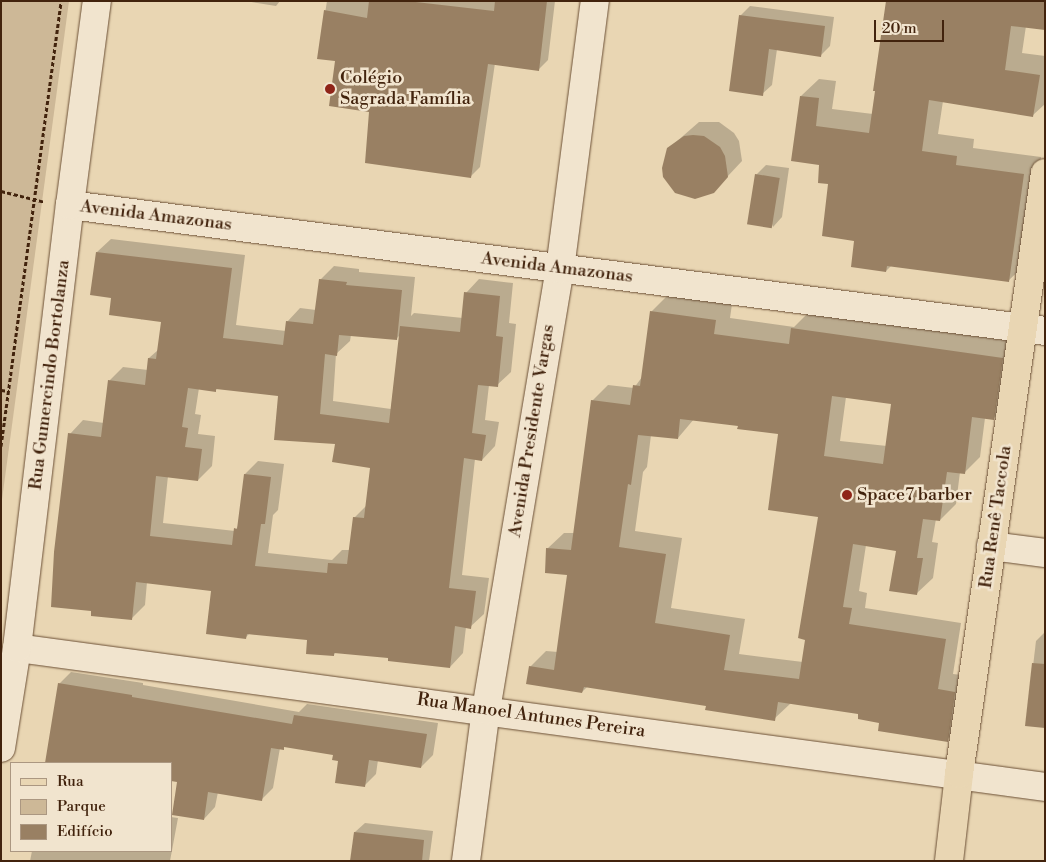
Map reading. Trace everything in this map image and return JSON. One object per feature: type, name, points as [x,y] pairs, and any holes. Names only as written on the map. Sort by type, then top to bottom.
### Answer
[{"type":"main road","name":"Rua Renê Taccola","points":[[949,861],[959,774],[991,546],[1034,330],[1045,173]]},
{"type":"street","name":"Rua Gumercindo Bortolanza","points":[[1,748],[17,648],[70,205],[97,1]]},
{"type":"street","name":"Avenida Presidente Vargas","points":[[466,861],[486,710],[560,269],[594,1]]},
{"type":"street","name":"Avenida Amazonas","points":[[70,205],[1034,330]]},
{"type":"street","points":[[991,546],[1045,553]]},
{"type":"street","name":"Rua Manoel Antunes Pereira","points":[[17,648],[1045,787]]},
{"type":"path","points":[[1,446],[60,1]]},
{"type":"path","points":[[1,191],[34,201],[70,205]]},
{"type":"path","points":[[1,390],[8,391]]},
{"type":"green space","points":[[1,1],[69,1],[1,507]]},
{"type":"building","points":[[369,1],[407,1],[494,11],[495,1],[547,1],[539,71],[488,64],[471,178],[365,163],[369,112],[329,106],[335,61],[317,59],[324,10],[367,18]]},
{"type":"building","points":[[886,1],[1045,1],[1045,30],[1011,26],[1005,70],[1040,75],[1033,117],[929,100],[922,151],[957,156],[956,165],[1024,174],[1009,282],[887,266],[886,272],[851,267],[854,241],[822,236],[828,184],[818,183],[819,165],[791,161],[800,96],[819,98],[816,126],[869,133]]},
{"type":"building","points":[[739,15],[825,26],[821,57],[769,49],[763,96],[729,91]]},
{"type":"building","points":[[684,136],[704,136],[720,147],[725,156],[728,177],[714,193],[695,199],[675,193],[663,177],[662,168],[667,148]]},
{"type":"building","points":[[755,174],[780,178],[772,228],[747,224]]},
{"type":"building","points":[[96,252],[232,268],[223,338],[283,345],[286,321],[313,324],[319,279],[347,282],[346,285],[402,290],[397,340],[339,335],[337,356],[325,354],[320,414],[389,423],[400,326],[460,332],[464,292],[500,296],[496,336],[503,337],[498,387],[478,385],[472,433],[486,435],[482,461],[464,458],[449,588],[476,591],[471,629],[455,626],[450,668],[388,661],[388,658],[334,653],[334,656],[306,654],[307,640],[247,634],[246,639],[206,634],[211,591],[136,582],[132,620],[91,616],[91,611],[51,607],[54,552],[68,433],[101,437],[108,380],[145,385],[148,358],[156,359],[161,322],[109,315],[111,298],[90,295]],"holes":[[[188,388],[216,392],[216,389],[278,396],[274,440],[335,444],[332,462],[370,468],[364,518],[353,517],[347,564],[328,563],[327,573],[255,566],[261,524],[265,524],[271,477],[244,474],[237,529],[234,528],[232,545],[150,536],[156,476],[198,481],[202,449],[185,447],[188,428],[182,427]]]},
{"type":"building","points":[[650,311],[716,320],[714,334],[789,344],[791,328],[1003,358],[994,420],[972,417],[965,474],[947,472],[940,521],[923,519],[917,558],[923,558],[917,595],[889,591],[896,551],[853,544],[843,607],[852,608],[849,624],[946,639],[938,689],[955,692],[948,742],[878,731],[879,723],[858,719],[858,714],[778,702],[775,721],[705,710],[706,706],[584,687],[582,693],[526,684],[529,666],[554,670],[567,575],[545,573],[546,548],[571,550],[591,400],[630,405],[633,385],[640,386]],"holes":[[[832,396],[891,404],[883,464],[824,456]],[[680,419],[738,426],[737,429],[778,434],[768,510],[818,517],[798,638],[805,640],[799,679],[724,670],[730,635],[655,623],[666,554],[619,547],[628,484],[631,485],[638,435],[678,439]]]},
{"type":"building","points":[[1032,663],[1045,664],[1045,728],[1025,726]]},
{"type":"building","points":[[58,683],[292,724],[294,715],[427,734],[421,768],[369,760],[365,787],[335,783],[338,761],[332,760],[333,755],[284,747],[284,750],[271,748],[262,801],[208,792],[204,820],[172,815],[177,782],[172,781],[172,762],[45,762]]},
{"type":"building","points":[[354,832],[424,840],[422,861],[350,861]]},
{"type":"place","name":"Colégio Sagrada Família","points":[[330,89]]},
{"type":"place","name":"Space7 barber","points":[[847,495]]}]
